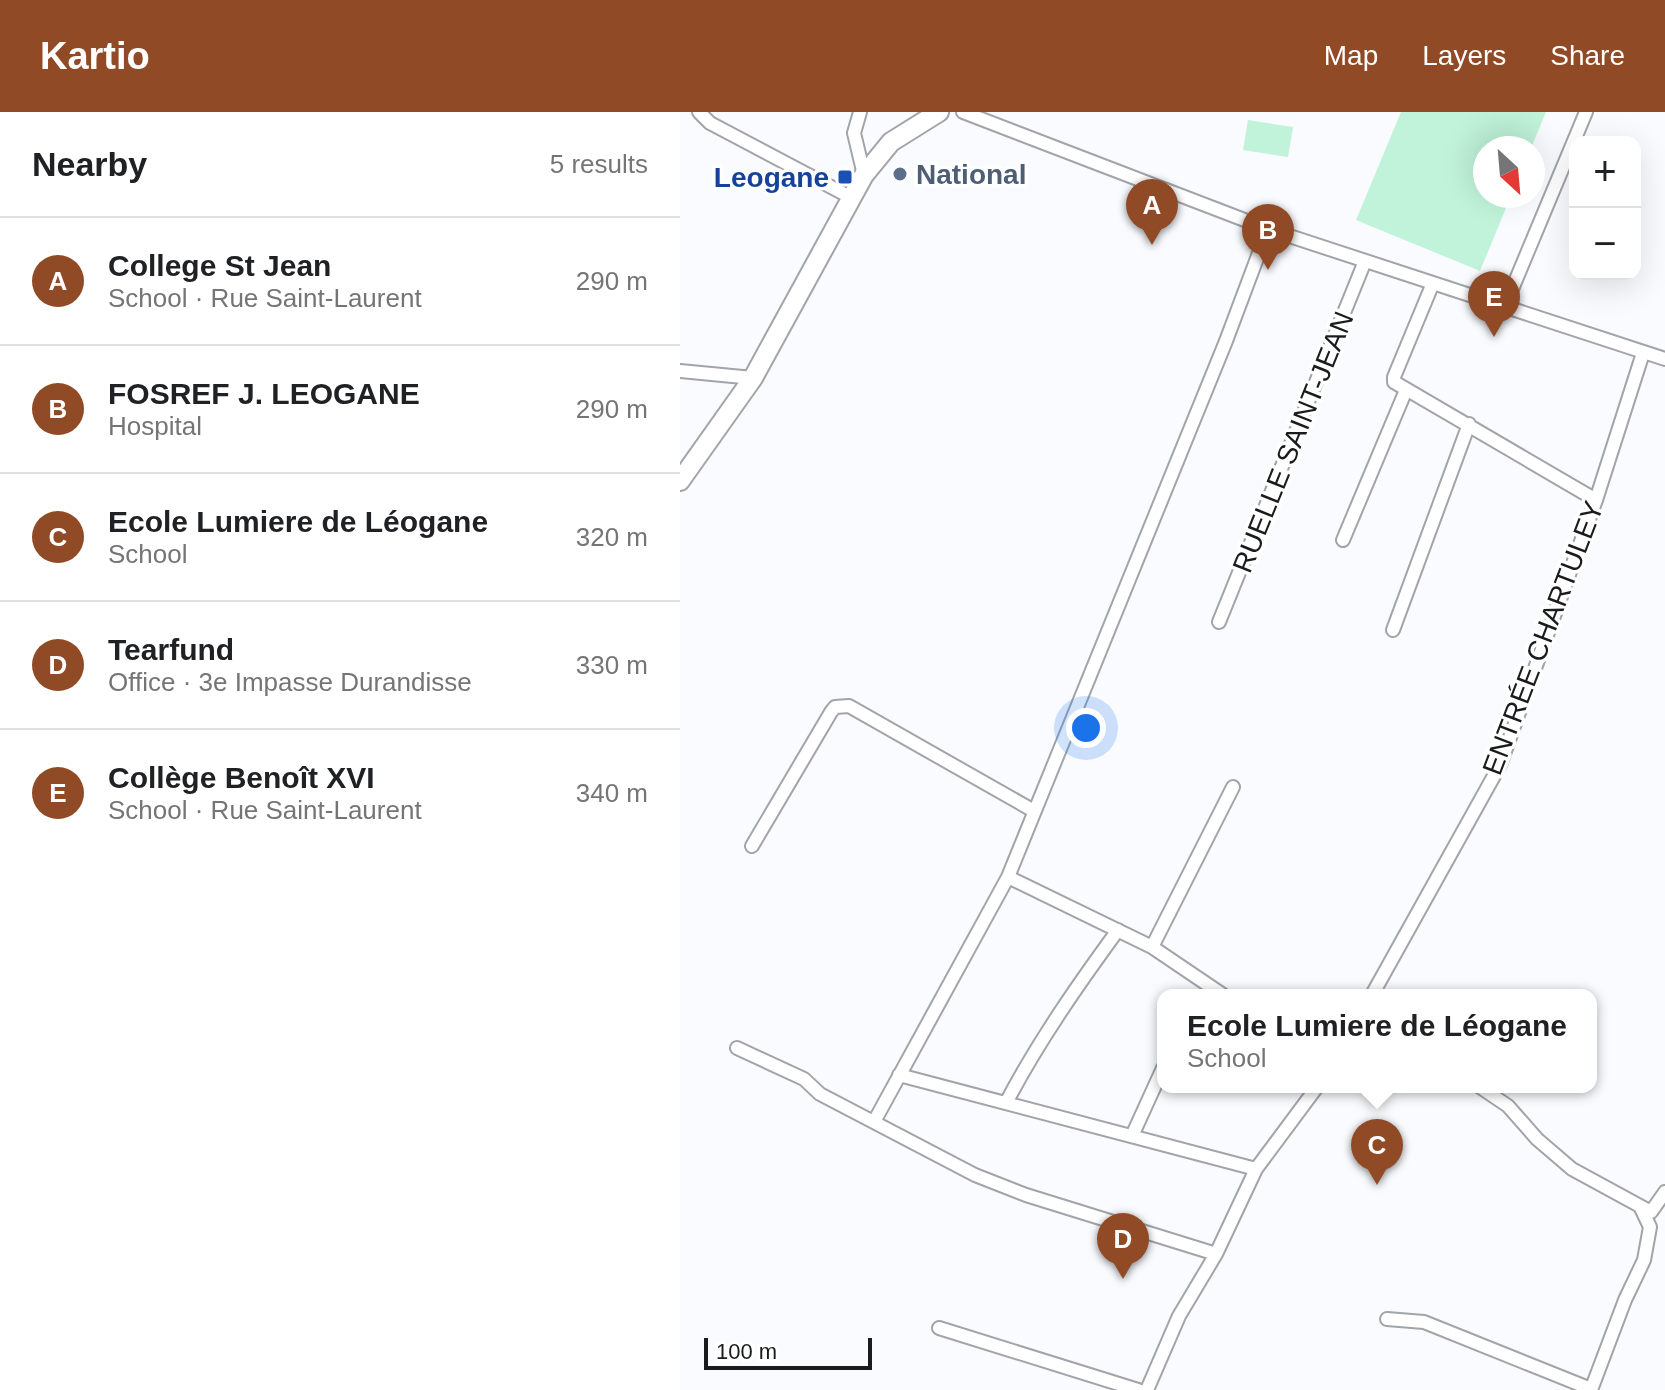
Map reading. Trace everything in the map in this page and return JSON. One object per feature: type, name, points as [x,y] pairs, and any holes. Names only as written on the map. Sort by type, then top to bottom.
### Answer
[{"type":"main road","points":[[680,481],[753,378],[864,175],[891,142],[939,112]]},
{"type":"street","points":[[699,112],[710,123],[852,198]]},
{"type":"street","points":[[860,112],[854,133],[864,175]]},
{"type":"street","points":[[963,112],[1268,229],[1665,359]]},
{"type":"street","points":[[1505,306],[1586,112]]},
{"type":"street","points":[[875,1120],[1008,877],[1226,341],[1268,229]]},
{"type":"street","name":"RUELLE SAINT-JEAN","points":[[1219,622],[1365,261]]},
{"type":"street","points":[[1433,283],[1394,382],[1596,500]]},
{"type":"street","name":"ENTRÉE CHARTULEY","points":[[1375,989],[1500,765],[1596,500],[1643,353]]},
{"type":"street","points":[[680,371],[753,378]]},
{"type":"street","points":[[1343,540],[1406,390]]},
{"type":"street","points":[[1393,630],[1469,424]]},
{"type":"street","points":[[752,846],[831,712],[843,705],[1034,811]]},
{"type":"street","points":[[1152,947],[1233,787]]},
{"type":"street","points":[[1008,877],[1152,947],[1214,989]]},
{"type":"street","points":[[1006,1103],[1027,1063],[1065,1004],[1118,930]]},
{"type":"street","points":[[737,1048],[804,1079],[820,1094],[988,1180],[1026,1195],[1216,1254]]},
{"type":"street","points":[[899,1075],[1256,1169]]},
{"type":"street","points":[[1132,1136],[1157,1081]]},
{"type":"street","points":[[1147,1390],[1179,1316],[1216,1254],[1256,1169],[1313,1093]]},
{"type":"street","points":[[1489,1093],[1508,1106],[1537,1139],[1572,1169],[1651,1212],[1665,1192]]},
{"type":"street","points":[[1387,1319],[1424,1322],[1591,1389],[1644,1260],[1650,1227],[1640,1206]]},
{"type":"street","points":[[939,1328],[1138,1390]]},
{"type":"green space","points":[[1401,112],[1546,112],[1536,136],[1473,136],[1473,208],[1506,208],[1480,271],[1356,220]]},
{"type":"green space","points":[[1248,120],[1293,127],[1288,157],[1243,150]]},
{"type":"place","name":"National","points":[[900,174]]},
{"type":"place","name":"Leogane","points":[[845,177]]},
{"type":"place","name":"College St Jean","points":[[1152,245]]},
{"type":"place","name":"FOSREF J. LEOGANE","points":[[1268,270]]},
{"type":"place","name":"Collège Benoît XVI","points":[[1494,337]]},
{"type":"place","name":"Ecole Lumiere de Léogane","points":[[1377,1185]]},
{"type":"place","name":"Tearfund","points":[[1123,1279]]}]
